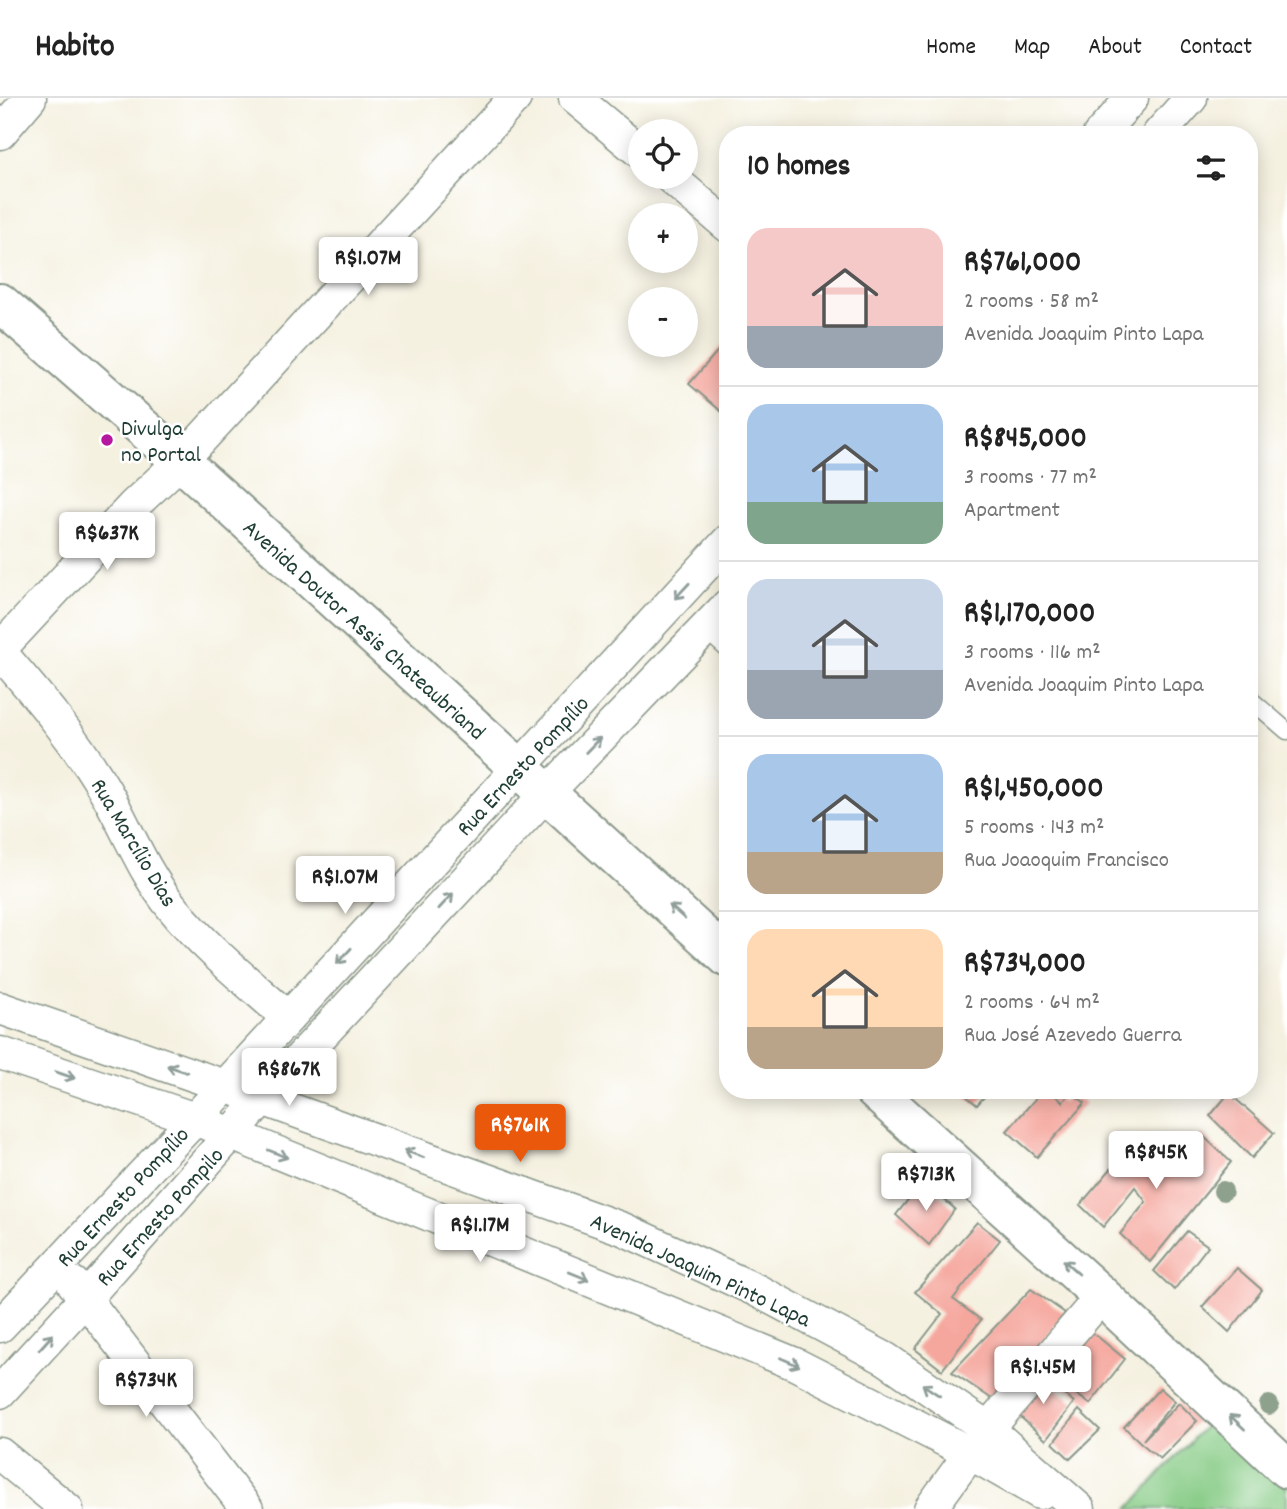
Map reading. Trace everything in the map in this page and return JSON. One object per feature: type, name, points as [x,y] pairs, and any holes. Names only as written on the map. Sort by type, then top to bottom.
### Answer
[{"type":"main road","name":"Avenida Doutor Assis Chateaubriand","points":[[0,303],[181,461],[719,950]]},
{"type":"main road","points":[[884,1099],[1102,1296],[1287,1469]]},
{"type":"street","points":[[0,133],[30,98]]},
{"type":"street","points":[[0,650],[134,505],[181,461],[515,98]]},
{"type":"street","points":[[575,98],[628,142]]},
{"type":"street","points":[[1107,126],[1132,98]]},
{"type":"street","points":[[1166,126],[1191,98]]},
{"type":"street","points":[[684,189],[719,218]]},
{"type":"street","name":"Rua Ernesto Pompílio","points":[[532,781],[719,552]]},
{"type":"street","name":"Rua Ernesto Pompílio","points":[[0,1326],[287,1017],[532,781],[717,640]]},
{"type":"street","name":"Rua Marcílio Dias","points":[[0,650],[53,714],[103,787],[146,870],[171,906],[198,937],[287,1017]]},
{"type":"street","name":"Rua Ernesto Pompilo","points":[[0,1392],[231,1135],[532,781]]},
{"type":"street","name":"Avenida Joaquim Pinto Lapa","points":[[0,1008],[262,1099],[635,1234],[756,1290],[886,1359],[979,1441]]},
{"type":"street","name":"Avenida Joaquim Pinto Lapa","points":[[0,1053],[195,1119],[979,1441]]},
{"type":"street","points":[[57,1265],[86,1298],[247,1509]]},
{"type":"street","points":[[930,1509],[979,1441],[1102,1296]]},
{"type":"street","points":[[979,1441],[1068,1509]]},
{"type":"street","points":[[979,1441],[1079,1509]]},
{"type":"street","points":[[0,1454],[67,1509]]},
{"type":"lane","points":[[1258,706],[1287,731]]},
{"type":"green space","points":[[1211,1419],[1287,1486],[1287,1509],[1128,1509]]},
{"type":"building","points":[[719,349],[719,409],[689,384]]},
{"type":"building","points":[[970,1099],[982,1099],[977,1105]]},
{"type":"building","points":[[1035,1099],[1059,1099],[1063,1102],[1065,1099],[1080,1099],[1085,1103],[1037,1157],[1007,1131]]},
{"type":"building","points":[[1224,1099],[1236,1099],[1274,1133],[1252,1158],[1210,1116]]},
{"type":"building","points":[[1201,1134],[1231,1162],[1150,1262],[1120,1234],[1146,1202],[1135,1187],[1103,1227],[1080,1205],[1138,1137],[1175,1165]]},
{"type":"building","points":[[923,1181],[955,1209],[929,1245],[896,1215]]},
{"type":"building","points":[[977,1222],[1000,1240],[953,1299],[981,1320],[942,1370],[915,1349],[942,1314],[915,1292]]},
{"type":"building","points":[[1187,1231],[1208,1246],[1174,1290],[1154,1271]]},
{"type":"building","points":[[1237,1268],[1262,1290],[1229,1332],[1202,1307]]},
{"type":"building","points":[[1031,1289],[1065,1313],[995,1401],[952,1372]]},
{"type":"building","points":[[1092,1332],[1125,1359],[1090,1404],[1068,1388],[1084,1369],[1071,1358]]},
{"type":"building","points":[[1035,1373],[1074,1402],[1046,1440],[1015,1412]]},
{"type":"building","points":[[1160,1388],[1175,1401],[1143,1440],[1179,1403],[1197,1421],[1160,1459],[1124,1427]]},
{"type":"building","points":[[1079,1410],[1100,1430],[1070,1459],[1053,1443]]},
{"type":"place","name":"Divulga no Portal","points":[[107,440]]}]
